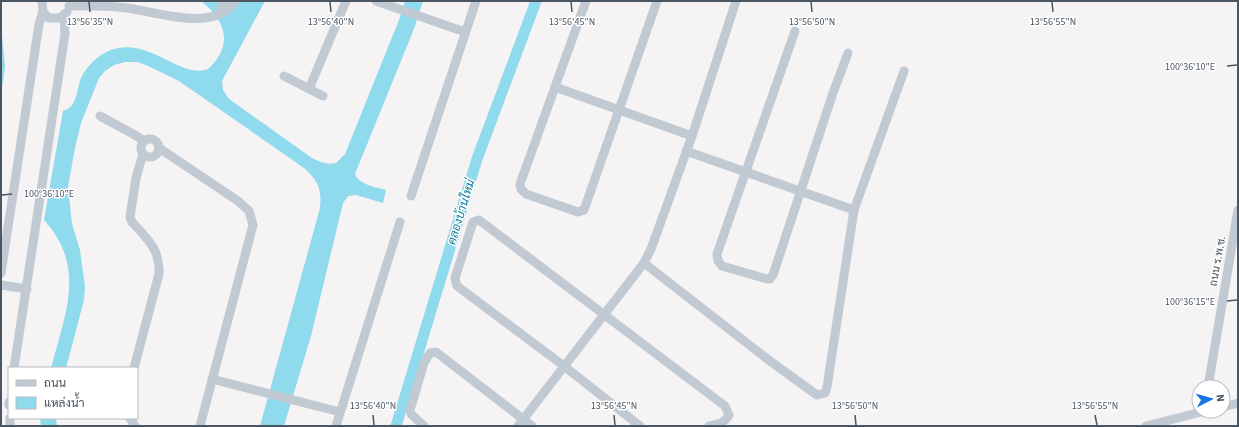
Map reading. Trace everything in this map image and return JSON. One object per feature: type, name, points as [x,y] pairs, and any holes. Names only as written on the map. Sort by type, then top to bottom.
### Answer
[{"type":"street","points":[[1,272],[39,24],[43,12],[42,1]]},
{"type":"street","points":[[219,14],[222,1]]},
{"type":"street","points":[[14,367],[65,34],[64,16],[68,3],[126,8],[186,17],[204,18],[219,14],[231,7],[235,1]]},
{"type":"street","points":[[309,89],[346,1]]},
{"type":"street","points":[[376,1],[465,32]]},
{"type":"street","points":[[411,196],[476,1]]},
{"type":"street","points":[[586,1],[520,184],[521,189],[526,194],[578,212],[582,212],[658,1]]},
{"type":"street","points":[[520,422],[644,263],[659,231],[736,1]]},
{"type":"street","points":[[43,12],[53,19],[64,16]]},
{"type":"street","points":[[796,31],[718,254],[718,261],[722,266],[767,279],[772,278],[833,93],[848,53]]},
{"type":"street","points":[[644,263],[770,361],[816,395],[822,395],[827,387],[854,210],[866,181],[904,72]]},
{"type":"street","points":[[284,76],[322,96]]},
{"type":"street","points":[[555,87],[692,136]]},
{"type":"street","points":[[100,116],[136,135],[144,142]]},
{"type":"street","points":[[134,367],[159,274],[160,265],[156,251],[132,222],[130,217],[136,178],[143,154],[141,149],[144,142],[149,140],[154,141],[158,148],[238,200],[248,211],[252,219],[252,232],[200,426]]},
{"type":"street","points":[[143,154],[148,157],[153,156],[157,153],[158,148]]},
{"type":"street","points":[[686,151],[854,210]]},
{"type":"street","name":"ถนน ร.พ.ช.","points":[[1209,379],[1238,210]]},
{"type":"street","points":[[640,426],[564,366],[458,286],[455,278],[473,222],[480,220],[603,315],[725,406],[729,414],[727,418],[721,423],[709,426]]},
{"type":"street","points":[[336,426],[400,222]]},
{"type":"street","points":[[1,285],[27,289]]},
{"type":"street","points":[[424,426],[411,414],[410,410],[424,363],[430,353],[434,352],[438,352],[520,422],[532,426]]},
{"type":"street","points":[[212,379],[340,412]]},
{"type":"street","points":[[1146,426],[1191,414]]},
{"type":"water","points":[[201,1],[265,1],[222,81],[223,90],[229,99],[312,158],[329,164],[336,163],[345,154],[399,20],[405,1],[423,1],[414,29],[355,174],[360,181],[373,187],[386,190],[383,203],[356,195],[348,196],[343,203],[311,336],[284,426],[260,426],[320,208],[320,191],[316,181],[304,168],[179,81],[138,62],[125,62],[114,65],[105,71],[99,78],[81,123],[68,187],[72,224],[80,250],[85,287],[84,300],[66,367],[51,367],[62,329],[69,291],[69,273],[65,255],[57,238],[44,220],[63,111],[68,109],[74,102],[79,83],[87,68],[101,55],[118,48],[131,47],[143,50],[188,69],[198,71],[208,69],[216,60],[224,42],[224,34],[221,25],[210,9]]},
{"type":"water","points":[[1,24],[5,67],[1,95]]},
{"type":"water","points":[[40,419],[56,419],[57,426],[41,426]]},
{"type":"waterway","name":"คลองบ้านใหม่","points":[[396,426],[477,159],[536,1]]}]
